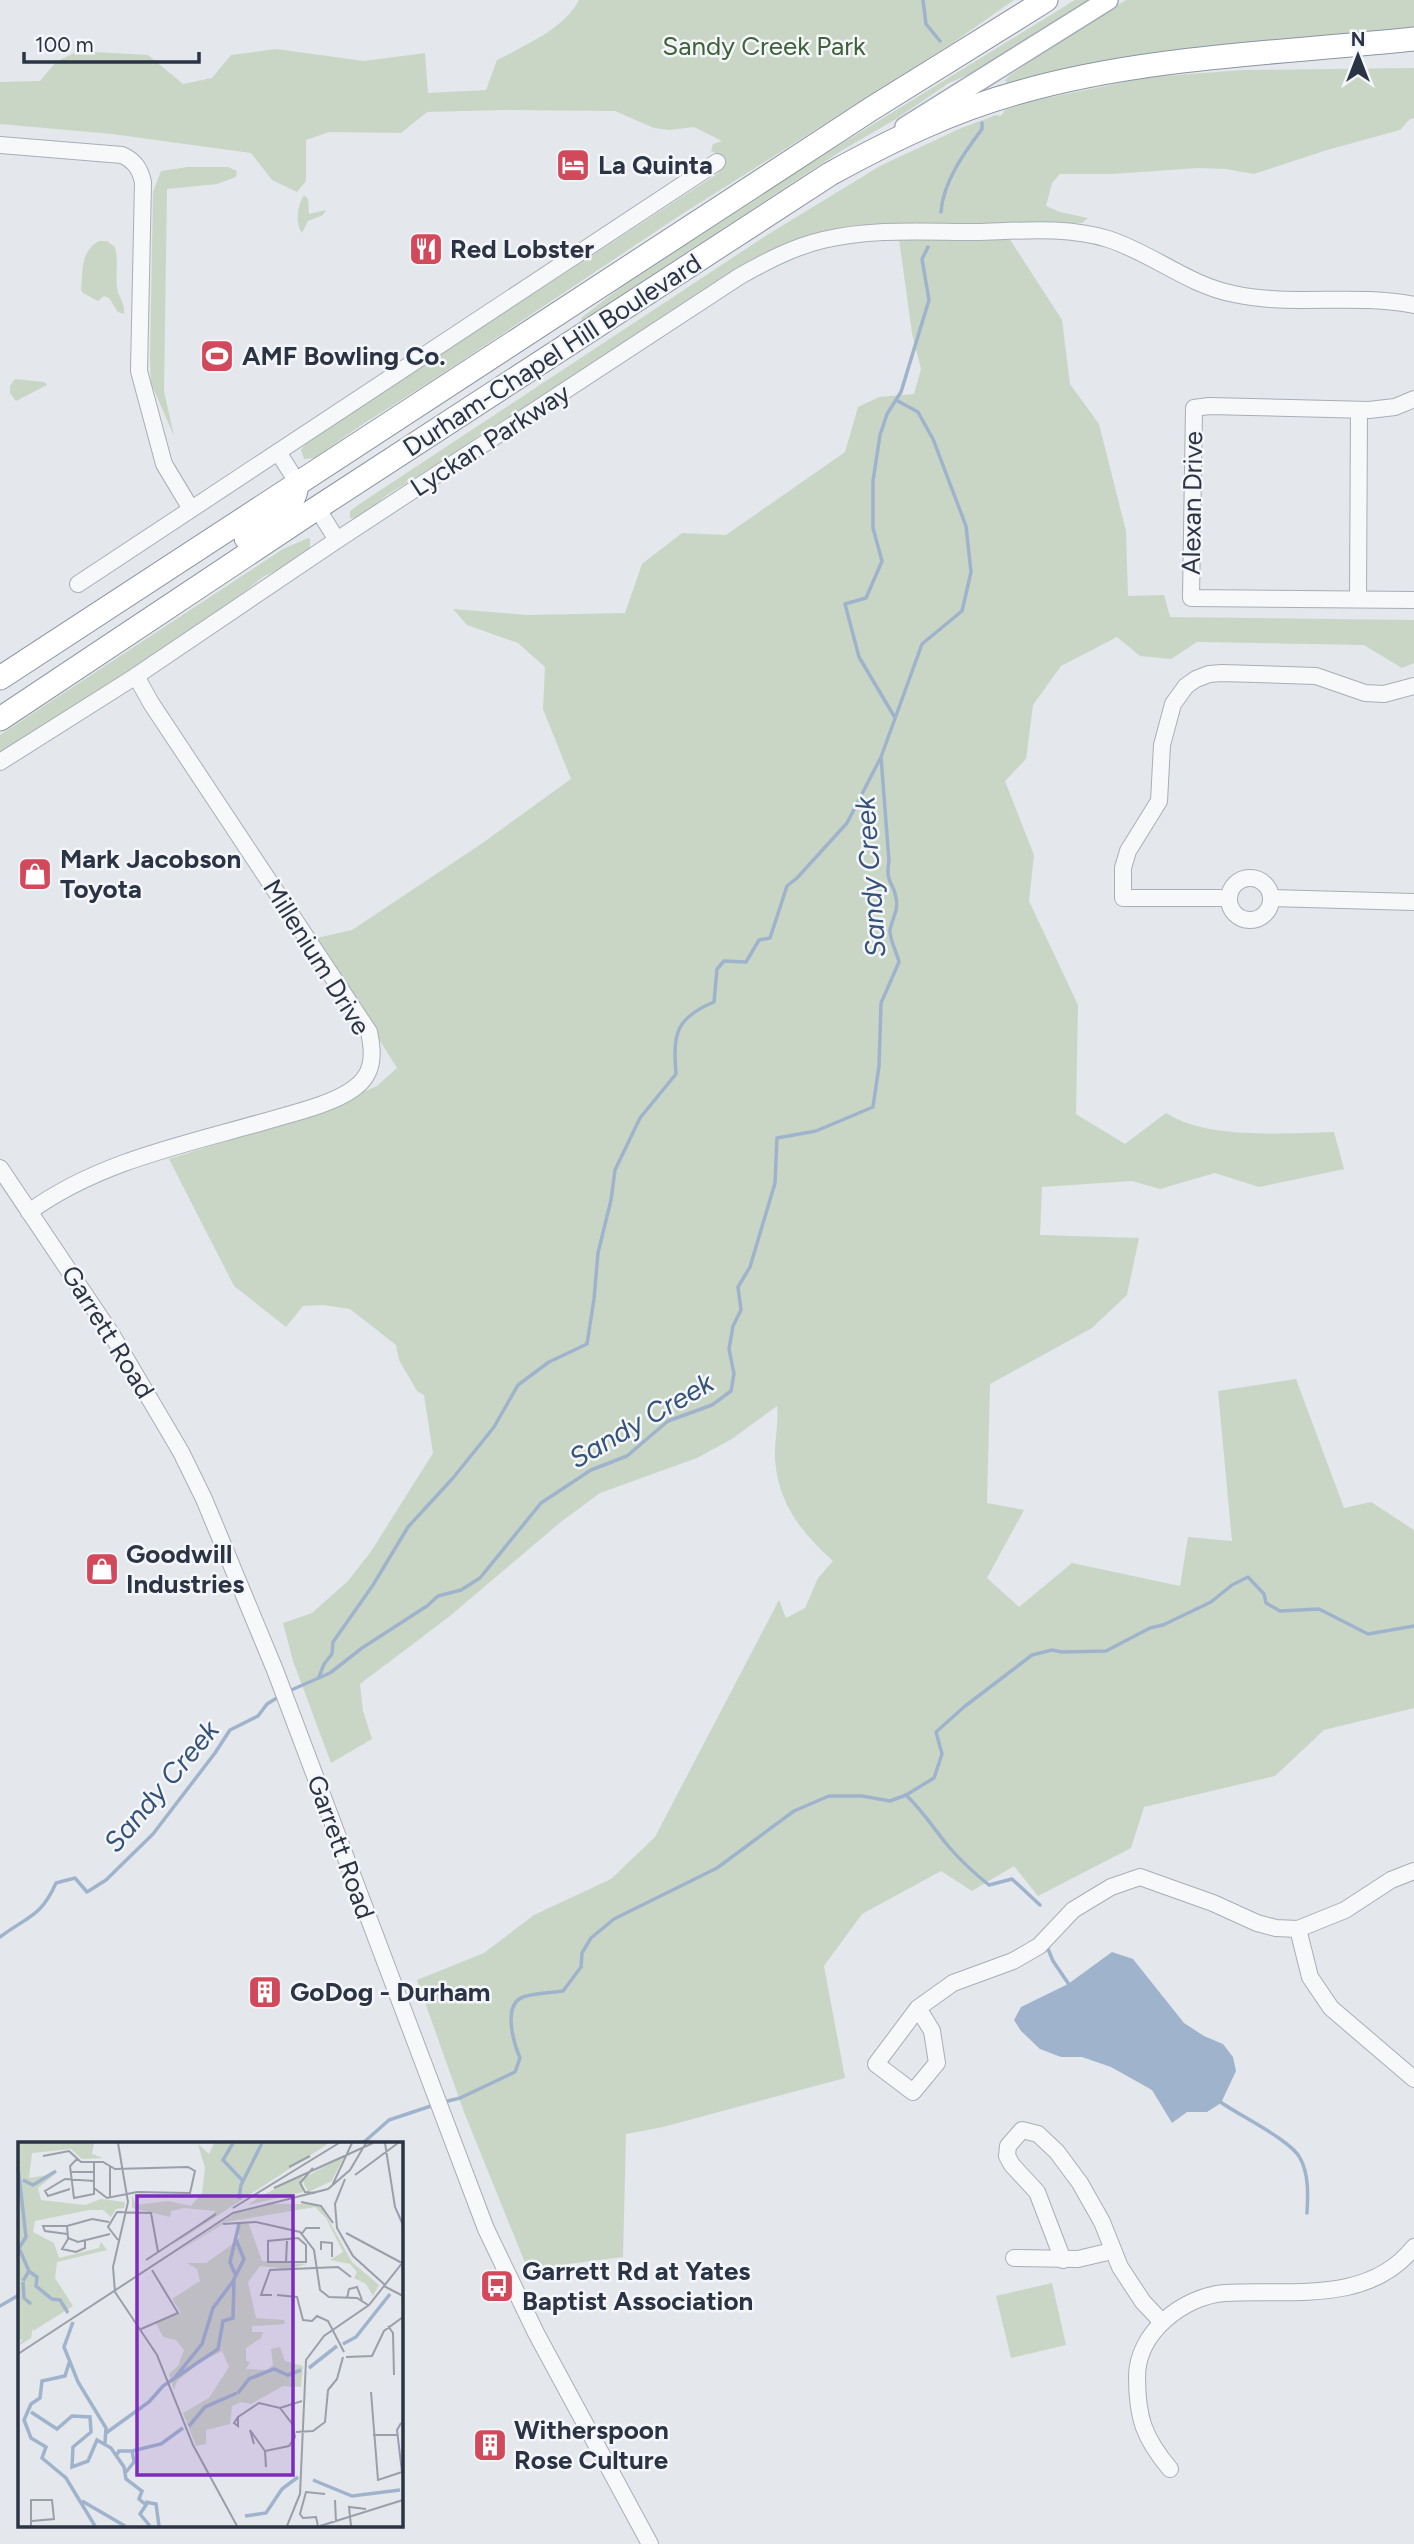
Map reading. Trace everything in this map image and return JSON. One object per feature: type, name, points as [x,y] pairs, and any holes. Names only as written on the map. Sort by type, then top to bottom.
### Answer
[{"type":"highway","name":"Durham-Chapel Hill Boulevard","points":[[0,678],[859,116],[1046,0]]},
{"type":"highway","points":[[830,174],[900,138],[1001,97],[1087,77],[1187,62],[1414,39]]},
{"type":"highway","points":[[1187,62],[1414,55]]},
{"type":"highway","name":"Durham-Chapel Hill Boulevard","points":[[0,719],[317,508],[830,174]]},
{"type":"highway","points":[[317,508],[314,499],[318,490],[436,391]]},
{"type":"highway","points":[[132,631],[189,583],[289,507],[296,494],[297,482]]},
{"type":"main road","name":"Durham-Chapel Hill Boulevard","points":[[830,174],[1108,0]]},
{"type":"street","points":[[0,145],[122,155],[131,159],[141,172],[139,371],[164,464],[191,509]]},
{"type":"street","points":[[78,584],[717,162]]},
{"type":"street","name":"Lyckan Parkway","points":[[0,762],[136,676],[337,540],[740,276],[781,254],[821,240],[869,233],[1082,233],[1110,240],[1205,286],[1237,295],[1261,299],[1380,301],[1414,305]]},
{"type":"street","name":"Alexan Drive","points":[[1414,399],[1395,407],[1359,410],[1209,405],[1194,408],[1191,598],[1414,600]]},
{"type":"street","points":[[1357,599],[1359,410]]},
{"type":"street","points":[[278,452],[297,482]]},
{"type":"street","points":[[317,508],[337,540]]},
{"type":"street","points":[[1229,898],[1123,898],[1123,868],[1128,851],[1159,801],[1165,730],[1173,704],[1186,686],[1209,674],[1246,672],[1316,676],[1366,693],[1384,694],[1414,686]]},
{"type":"street","name":"Millenium Drive","points":[[29,1212],[50,1197],[110,1167],[317,1105],[354,1089],[371,1067],[373,1052],[369,1032],[151,703],[136,676]]},
{"type":"street","points":[[1246,878],[1260,880],[1270,891],[1271,898],[1263,915],[1251,920],[1244,919],[1233,911],[1229,898],[1234,885],[1246,878]]},
{"type":"street","points":[[1271,898],[1414,902]]},
{"type":"street","name":"Garrett Road","points":[[0,1168],[98,1313],[181,1452],[219,1533],[275,1670],[481,2219],[517,2295],[650,2544]]},
{"type":"street","points":[[918,2008],[932,2031],[937,2063],[913,2092],[876,2064],[918,2008],[953,1983],[1013,1961],[1039,1946],[1073,1910],[1111,1887],[1140,1877],[1203,1899],[1257,1923],[1276,1928],[1298,1929],[1345,1910],[1391,1880],[1414,1871]]},
{"type":"street","points":[[1298,1929],[1310,1977],[1331,2008],[1414,2079]]},
{"type":"street","points":[[1063,2260],[1037,2192],[1007,2156],[1008,2146],[1022,2130],[1038,2134],[1057,2152],[1080,2183],[1102,2222],[1120,2267],[1143,2302],[1162,2322]]},
{"type":"street","points":[[1170,2469],[1144,2432],[1138,2405],[1137,2366],[1143,2349],[1162,2322],[1188,2305],[1223,2293],[1319,2292],[1361,2284],[1379,2277],[1414,2247]]},
{"type":"street","points":[[1014,2258],[1078,2259],[1112,2251]]},
{"type":"green space","name":"Sandy Creek Park","points":[[579,0],[1014,0],[951,44],[679,216],[315,458],[304,459],[301,450],[307,442],[717,174],[723,167],[720,155],[711,151],[713,144],[722,141],[694,127],[670,130],[654,128],[615,111],[427,112],[401,133],[329,132],[306,140],[306,181],[297,192],[272,180],[251,153],[112,134],[0,124],[0,82],[40,81],[56,62],[78,51],[148,55],[183,84],[212,78],[231,55],[276,49],[364,61],[425,53],[428,93],[486,90],[497,60],[554,28],[573,10]]},
{"type":"green space","points":[[1075,0],[1093,0],[972,73],[949,83],[582,321],[581,318],[621,287],[807,165]]},
{"type":"green space","points":[[1126,0],[1414,0],[1414,28],[1007,83],[1005,80],[1009,76]]},
{"type":"green space","points":[[1414,68],[1414,118],[1400,130],[1254,174],[1198,168],[1112,174],[1060,174],[1052,183],[1046,206],[1088,218],[1082,223],[811,237],[557,390],[546,393],[387,495],[358,519],[350,518],[350,511],[361,503],[767,235],[880,166],[959,129],[996,115],[1001,116],[1005,110],[1032,101],[1149,77],[1243,70]]},
{"type":"green space","points":[[188,167],[228,167],[237,171],[236,177],[217,184],[167,189],[164,391],[174,436],[151,383],[153,192],[161,171]]},
{"type":"green space","points":[[304,195],[308,199],[309,214],[326,210],[323,215],[308,221],[302,233],[298,214]]},
{"type":"green space","points":[[1009,238],[1062,320],[1070,384],[1099,424],[1126,531],[1128,596],[1164,595],[1170,617],[1414,620],[1414,663],[1402,668],[1364,645],[1197,642],[1171,659],[1140,656],[1117,637],[1061,666],[1033,705],[1026,759],[1005,781],[1034,855],[1029,901],[1078,1005],[1076,1114],[1125,1144],[1166,1113],[1183,1122],[1224,1131],[1270,1134],[1334,1132],[1344,1169],[1259,1187],[1215,1173],[1160,1189],[1132,1181],[1042,1187],[1040,1235],[1139,1238],[1127,1295],[1092,1328],[990,1384],[987,1503],[1024,1510],[987,1578],[1019,1607],[1072,1563],[1180,1586],[1188,1537],[1232,1541],[1218,1391],[1296,1379],[1344,1508],[1371,1502],[1414,1530],[1414,1708],[1324,1730],[1275,1776],[1144,1807],[1131,1848],[1038,1896],[1014,1866],[972,1891],[941,1871],[862,1914],[824,1966],[845,2078],[663,2127],[626,2134],[623,2257],[568,2264],[532,2280],[464,2112],[417,1980],[484,1953],[534,1915],[611,1879],[655,1837],[779,1600],[786,1618],[805,1608],[818,1578],[833,1561],[793,1516],[781,1491],[775,1460],[777,1406],[732,1439],[697,1458],[600,1493],[562,1521],[450,1616],[360,1684],[363,1711],[372,1739],[331,1763],[293,1661],[283,1623],[312,1613],[348,1581],[372,1550],[433,1453],[424,1395],[417,1391],[399,1360],[396,1345],[350,1309],[323,1305],[303,1306],[286,1327],[234,1286],[169,1159],[315,1113],[377,1086],[397,1068],[316,938],[352,930],[484,842],[571,779],[543,709],[545,667],[518,643],[467,625],[453,609],[528,615],[625,613],[642,564],[682,533],[726,535],[845,452],[858,407],[879,397],[914,394],[921,369],[912,333],[899,239]]},
{"type":"green space","points":[[99,241],[107,241],[115,247],[117,287],[124,314],[118,312],[109,298],[104,296],[98,301],[81,290],[85,256]]},
{"type":"green space","points":[[15,379],[44,382],[47,385],[16,401],[10,393],[10,386]]},
{"type":"green space","points":[[308,538],[310,548],[291,563],[263,577],[170,645],[0,753],[0,735],[283,549]]},
{"type":"green space","points":[[1052,2283],[1066,2345],[1011,2358],[996,2296]]},
{"type":"water","points":[[1112,1952],[1133,1959],[1184,2023],[1223,2044],[1233,2057],[1236,2071],[1221,2103],[1207,2112],[1187,2112],[1172,2123],[1152,2090],[1111,2067],[1082,2057],[1061,2057],[1040,2049],[1021,2031],[1014,2020],[1021,2007],[1068,1984]]},
{"type":"waterway","name":"Sandy Creek","points":[[923,0],[926,24],[940,41]]},
{"type":"waterway","name":"Sandy Creek","points":[[941,212],[950,179],[982,129],[982,123]]},
{"type":"waterway","name":"Sandy Creek","points":[[894,716],[859,657],[845,604],[866,598],[882,561],[873,528],[873,481],[880,435],[887,414],[901,392],[929,300],[922,259],[928,247]]},
{"type":"waterway","name":"Sandy Creek","points":[[289,1691],[330,1673],[438,1596],[461,1590],[480,1578],[541,1503],[591,1470],[627,1456],[668,1421],[712,1405],[731,1391],[734,1374],[729,1349],[733,1326],[741,1310],[738,1287],[750,1267],[775,1183],[777,1138],[816,1131],[873,1107],[879,1066],[881,1003],[899,962],[890,933],[897,902],[888,874],[881,757],[922,644],[962,611],[971,572],[966,526],[933,439],[918,412],[896,400]]},
{"type":"waterway","points":[[319,1677],[332,1654],[333,1642],[373,1585],[408,1527],[453,1478],[494,1427],[518,1385],[549,1362],[587,1344],[598,1253],[611,1200],[615,1170],[640,1118],[676,1074],[675,1048],[679,1029],[691,1014],[714,1002],[717,969],[724,961],[746,962],[759,940],[770,938],[787,886],[847,823],[880,759]]},
{"type":"waterway","points":[[444,2102],[460,2098],[515,2072],[520,2058],[511,2016],[517,2001],[523,1997],[563,1991],[581,1967],[582,1953],[591,1938],[614,1919],[717,1868],[794,1811],[829,1796],[862,1796],[890,1801],[934,1778],[942,1754],[936,1732],[1032,1655],[1052,1650],[1106,1651],[1150,1628],[1163,1625],[1211,1602],[1232,1585],[1248,1577],[1264,1594],[1266,1603],[1280,1611],[1319,1609],[1368,1634],[1414,1626]]},
{"type":"waterway","name":"Sandy Creek","points":[[0,1937],[33,1915],[45,1903],[56,1883],[75,1878],[87,1892],[106,1880],[153,1834],[230,1730],[258,1716],[267,1704],[280,1696]]},
{"type":"waterway","points":[[906,1795],[954,1852],[989,1885],[1012,1879],[1040,1905]]},
{"type":"waterway","points":[[1048,1949],[1070,1986]]},
{"type":"waterway","points":[[1219,2101],[1295,2151],[1303,2164],[1306,2178],[1307,2213]]},
{"type":"waterway","points":[[364,2142],[389,2120],[434,2105]]},
{"type":"waterway","points":[[0,2306],[18,2296]]},
{"type":"place","name":"La Quinta","points":[[573,165]]},
{"type":"place","name":"Red Lobster","points":[[426,249]]},
{"type":"place","name":"AMF Bowling Co.","points":[[217,356]]},
{"type":"place","name":"Mark Jacobson Toyota","points":[[35,874]]},
{"type":"place","name":"Goodwill Industries","points":[[102,1569]]},
{"type":"place","name":"GoDog - Durham","points":[[265,1992]]},
{"type":"place","name":"Garrett Rd at Yates Baptist Association","points":[[497,2286]]},
{"type":"place","name":"Witherspoon Rose Culture","points":[[490,2445]]}]
